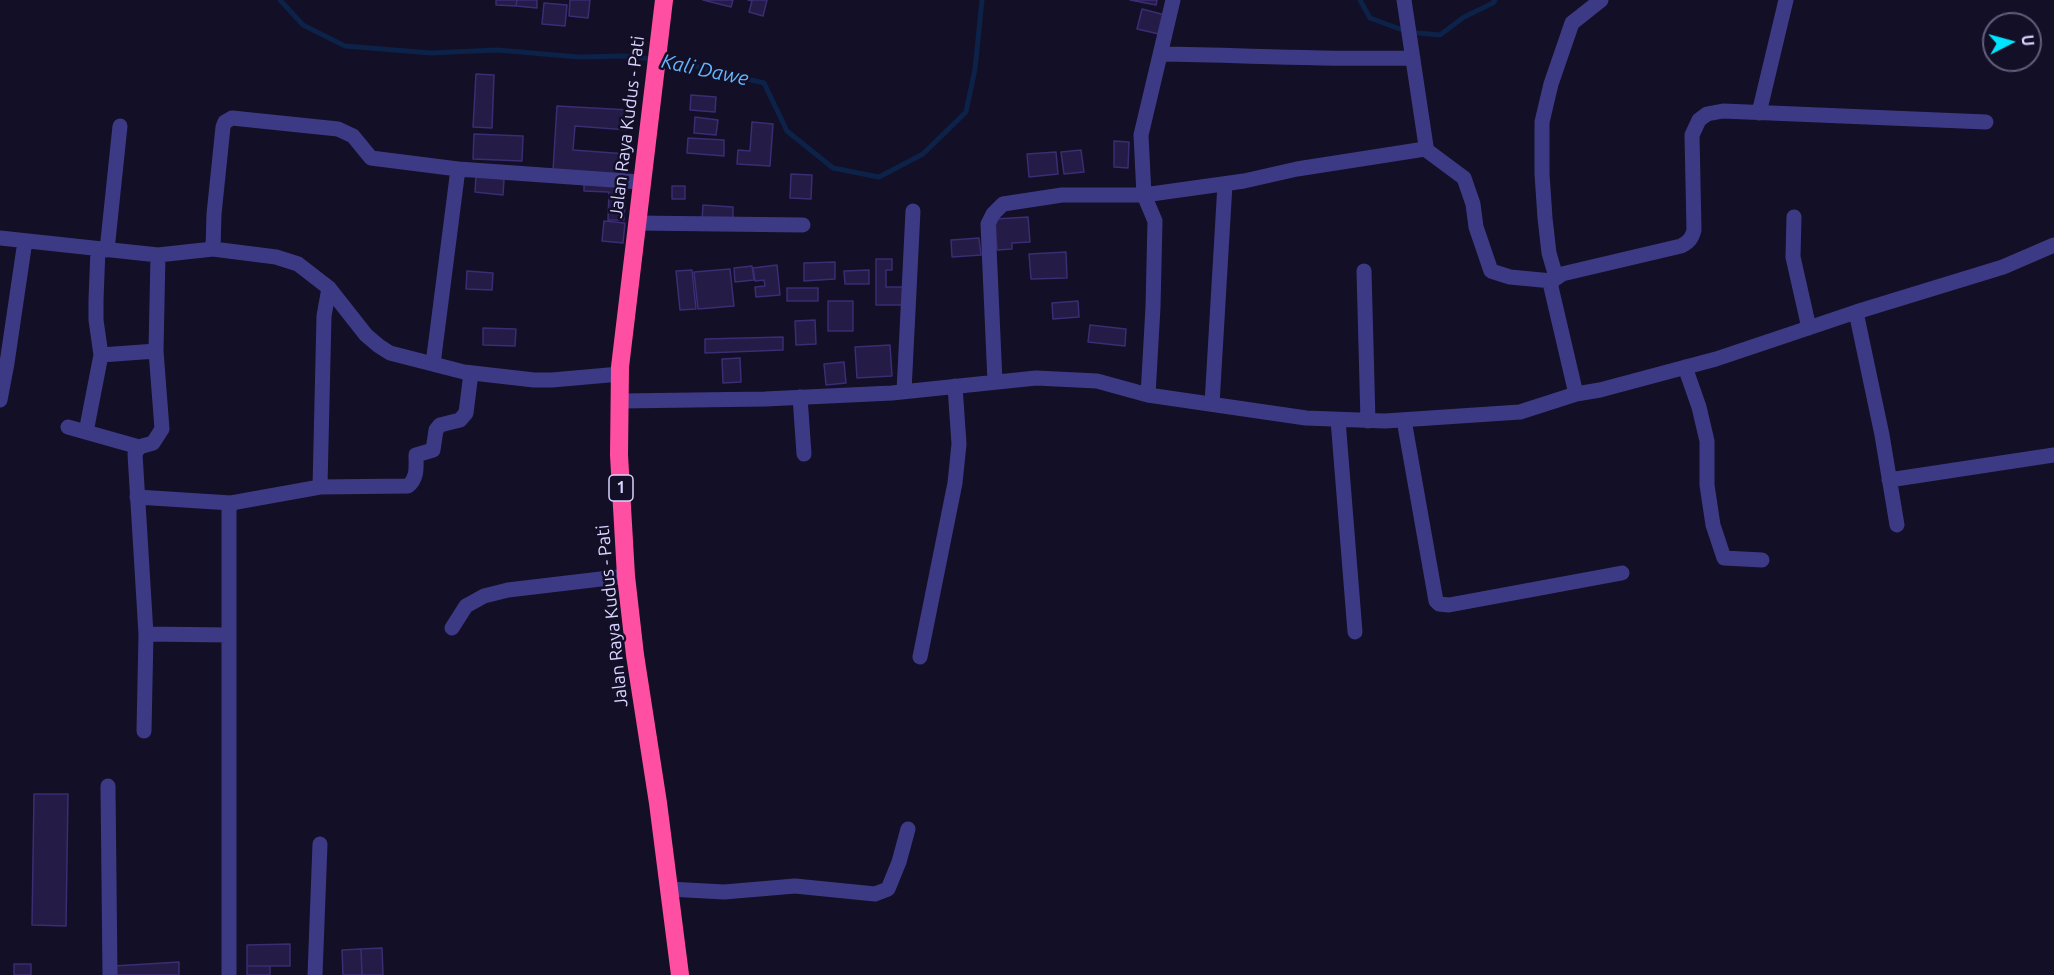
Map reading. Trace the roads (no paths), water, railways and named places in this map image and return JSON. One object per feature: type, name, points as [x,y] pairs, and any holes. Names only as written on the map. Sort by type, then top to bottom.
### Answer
[{"type":"highway","name":"Jalan Raya Kudus - Pati","points":[[664,0],[620,374],[619,455],[626,576],[635,655],[680,975]]},
{"type":"street","points":[[1148,395],[1155,221],[1144,195],[1141,135],[1173,0]]},
{"type":"street","points":[[1404,0],[1425,149]]},
{"type":"street","points":[[1576,394],[1551,287],[1554,279],[1549,253],[1544,196],[1542,122],[1551,84],[1572,23],[1600,0]]},
{"type":"street","points":[[1759,113],[1786,0]]},
{"type":"street","points":[[1160,54],[1279,56],[1346,60],[1413,58]]},
{"type":"street","points":[[995,382],[988,224],[993,214],[1003,204],[1062,195],[1144,195],[1244,181],[1297,169],[1425,149],[1464,178],[1473,204],[1476,227],[1491,271],[1510,277],[1554,279],[1562,274],[1595,265],[1688,243],[1694,230],[1692,135],[1699,120],[1707,114],[1723,111],[1986,122]]},
{"type":"street","points":[[213,249],[214,214],[223,127],[229,119],[338,129],[353,136],[371,158],[458,169],[641,182]]},
{"type":"street","points":[[86,432],[101,355],[96,310],[120,126]]},
{"type":"street","points":[[433,364],[458,169]]},
{"type":"street","points":[[1212,404],[1225,184]]},
{"type":"street","points":[[904,392],[913,211]]},
{"type":"street","points":[[1794,217],[1793,257],[1809,328]]},
{"type":"street","points":[[636,223],[803,225]]},
{"type":"street","points":[[0,238],[158,255],[213,249],[276,257],[298,264],[329,288],[360,328],[390,353],[471,373],[514,378],[552,380],[620,374]]},
{"type":"street","points":[[0,400],[8,363],[25,241]]},
{"type":"street","points":[[621,401],[904,392],[1036,378],[1097,381],[1148,395],[1306,418],[1404,420],[1520,412],[1576,394],[1600,390],[1716,359],[1856,312],[2003,267],[2054,245]]},
{"type":"street","points":[[68,427],[139,447],[153,443],[162,429],[156,351],[158,255]]},
{"type":"street","points":[[1364,271],[1368,421]]},
{"type":"street","points":[[320,487],[324,316],[329,288]]},
{"type":"street","points":[[1856,312],[1869,368],[1897,525]]},
{"type":"street","points":[[101,355],[156,351]]},
{"type":"street","points":[[1685,367],[1699,407],[1707,441],[1707,485],[1711,515],[1724,558],[1762,560]]},
{"type":"street","points":[[137,497],[231,502],[320,487],[408,486],[416,475],[416,455],[433,450],[435,430],[440,425],[460,420],[466,413],[471,373]]},
{"type":"street","points":[[920,657],[955,483],[959,444],[955,386]]},
{"type":"street","points":[[800,397],[804,454]]},
{"type":"street","points":[[1338,420],[1356,632]]},
{"type":"street","points":[[1404,420],[1436,601],[1439,604],[1622,573]]},
{"type":"street","points":[[139,447],[135,454],[146,634],[144,731]]},
{"type":"street","points":[[1889,480],[2054,455]]},
{"type":"street","points":[[229,975],[228,517],[231,502]]},
{"type":"street","points":[[452,628],[466,606],[484,596],[508,590],[626,576]]},
{"type":"street","points":[[146,634],[229,635]]},
{"type":"street","points":[[108,786],[110,975]]},
{"type":"street","points":[[669,889],[724,892],[795,886],[875,894],[888,889],[893,880],[908,829]]},
{"type":"street","points":[[315,975],[320,844]]},
{"type":"waterway","name":"Kali Dawe","points":[[280,0],[303,25],[345,46],[431,53],[497,50],[579,57],[623,56],[673,61],[764,83],[787,131],[833,168],[879,177],[923,154],[966,112],[975,69],[982,0]]},
{"type":"waterway","name":"Kali Dawe","points":[[1360,0],[1370,18],[1408,32],[1440,35],[1464,17],[1495,0]]}]
